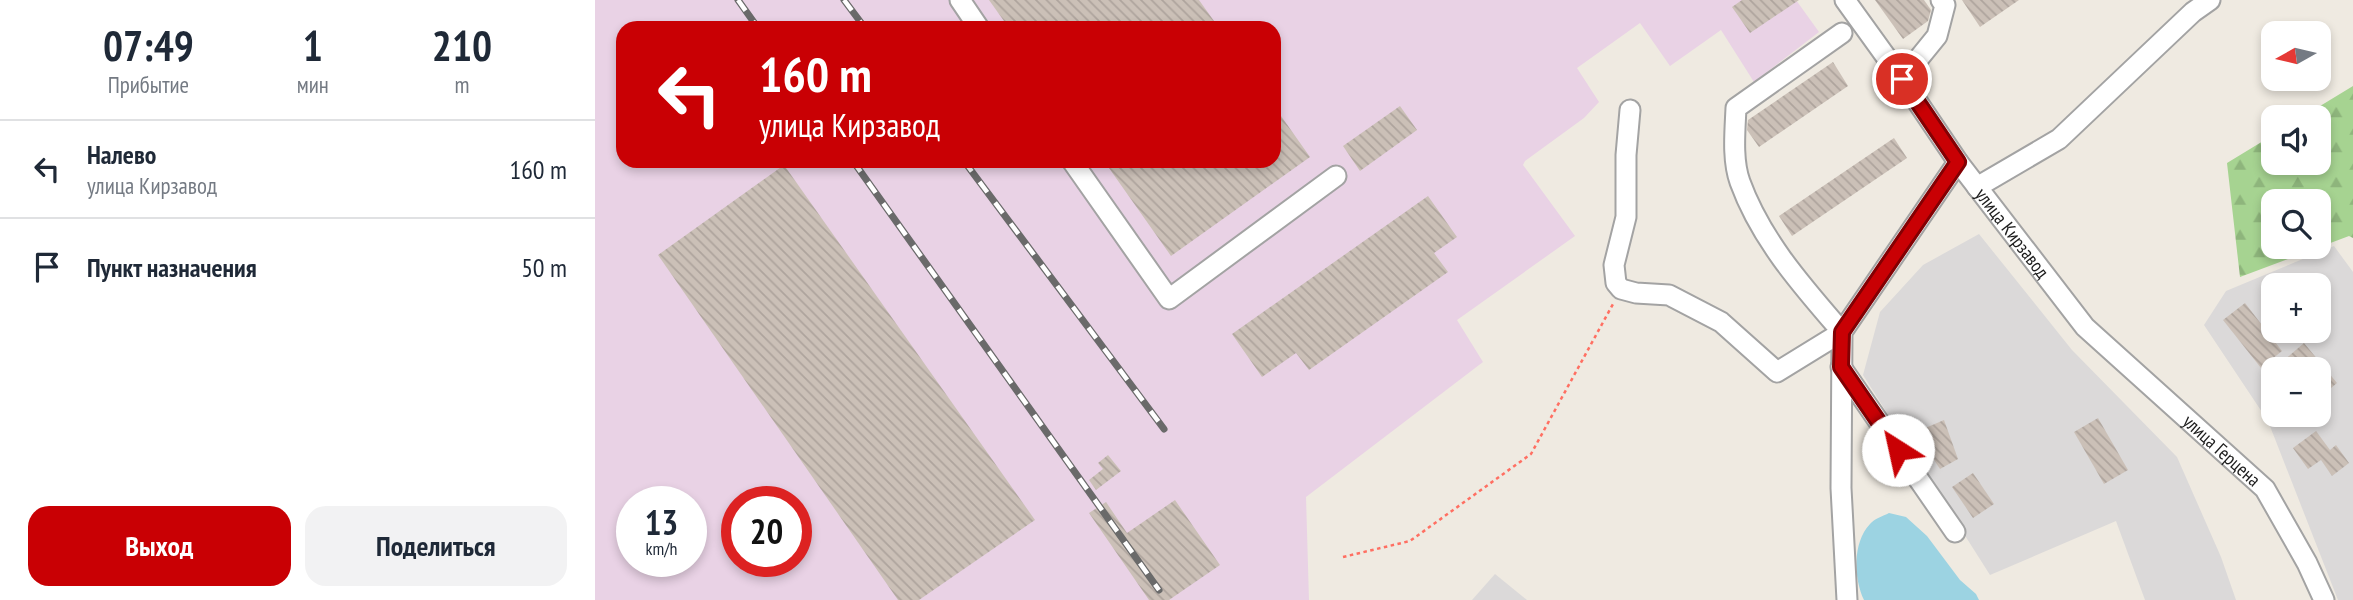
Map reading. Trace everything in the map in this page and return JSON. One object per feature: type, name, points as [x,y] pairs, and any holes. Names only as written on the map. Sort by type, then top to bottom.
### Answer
[{"type":"street","points":[[960,0],[974,21]]},
{"type":"street","name":"улица Кирзавод","points":[[1845,0],[1958,162],[2085,327]]},
{"type":"street","points":[[1902,79],[1937,36],[1945,5],[1941,0]]},
{"type":"street","points":[[1977,187],[2059,139],[2193,12],[2210,0]]},
{"type":"street","points":[[1842,33],[1736,108],[1734,137],[1739,180],[1757,219],[1795,279],[1842,332],[1841,488],[1847,600]]},
{"type":"street","points":[[1630,110],[1626,155],[1626,217],[1614,265],[1616,283],[1621,289],[1636,293],[1669,295],[1721,322],[1777,372],[1842,332],[1958,162]]},
{"type":"street","points":[[1077,168],[1169,299],[1336,176]]},
{"type":"street","name":"улица Герцена","points":[[2085,327],[2265,489],[2308,563],[2323,600]]},
{"type":"street","points":[[1841,367],[1955,532]]},
{"type":"path","points":[[1343,557],[1410,541],[1531,454],[1621,289]]},
{"type":"shaded area","points":[[595,0],[1796,0],[1819,32],[1754,82],[1721,30],[1670,66],[1640,23],[1577,68],[1599,102],[1584,118],[1523,165],[1575,236],[1457,320],[1483,362],[1306,497],[1309,600],[595,600]]},
{"type":"shaded area","points":[[1979,234],[2072,350],[2177,457],[2221,557],[2236,600],[2145,600],[2116,521],[1990,575],[1863,375],[1880,312],[1923,265]]},
{"type":"shaded area","points":[[2334,246],[2353,272],[2353,600],[2338,600],[2270,427],[2331,427],[2331,357],[2261,357],[2261,410],[2204,325],[2226,291],[2261,276],[2261,343],[2331,343],[2331,273],[2269,273],[2303,259],[2331,259],[2331,247]]},
{"type":"shaded area","points":[[1495,574],[1527,600],[1472,600]]},
{"type":"green space","points":[[2353,86],[2353,238],[2349,236],[2331,243],[2331,189],[2261,189],[2261,259],[2288,259],[2240,277],[2227,163],[2261,142],[2261,175],[2331,175],[2331,105],[2322,105]]},
{"type":"water","points":[[1889,513],[1906,517],[1927,536],[1960,580],[1979,600],[1864,600],[1857,572],[1860,541],[1872,522]]},
{"type":"building","points":[[989,0],[1199,0],[1214,21],[1004,21]]},
{"type":"building","points":[[1742,0],[1799,0],[1750,33],[1732,7]]},
{"type":"building","points":[[1875,0],[1924,0],[1931,10],[1928,21],[1903,39]]},
{"type":"building","points":[[1962,0],[2019,0],[1980,27]]},
{"type":"building","points":[[1833,62],[1848,86],[1759,147],[1747,130],[1748,120]]},
{"type":"building","points":[[1400,106],[1417,130],[1360,171],[1343,146]]},
{"type":"building","points":[[1281,116],[1310,157],[1171,256],[1109,168],[1281,168]]},
{"type":"building","points":[[1894,138],[1907,158],[1792,236],[1779,216]]},
{"type":"building","points":[[780,168],[786,168],[1035,520],[919,600],[898,600],[658,255]]},
{"type":"building","points":[[1428,196],[1457,237],[1434,253],[1448,272],[1309,370],[1296,353],[1262,377],[1232,334]]},
{"type":"building","points":[[2245,303],[2261,324],[2261,343],[2276,343],[2282,351],[2275,357],[2261,357],[2261,368],[2223,320]]},
{"type":"building","points":[[2304,343],[2316,357],[2288,357]]},
{"type":"building","points":[[2331,376],[2337,383],[2331,388]]},
{"type":"building","points":[[2098,418],[2128,470],[2104,484],[2074,432]]},
{"type":"building","points":[[1944,420],[1958,459],[1940,469],[1916,432]]},
{"type":"building","points":[[2316,431],[2330,450],[2336,445],[2349,463],[2332,476],[2321,460],[2308,469],[2293,448]]},
{"type":"building","points":[[1108,455],[1121,471],[1096,490],[1089,480],[1103,469],[1098,463]]},
{"type":"building","points":[[1973,473],[1994,504],[1973,518],[1952,487]]},
{"type":"building","points":[[1175,500],[1220,565],[1169,600],[1149,600],[1089,513],[1106,502],[1127,533]]},
{"type":"railway","points":[[738,0],[753,21]]},
{"type":"railway","points":[[844,0],[860,21]]},
{"type":"railway","points":[[858,168],[1159,590]]},
{"type":"railway","points":[[969,168],[1164,429]]},
{"type":"route","points":[[1898,450],[1841,367],[1842,332],[1958,162],[1902,79]]}]
